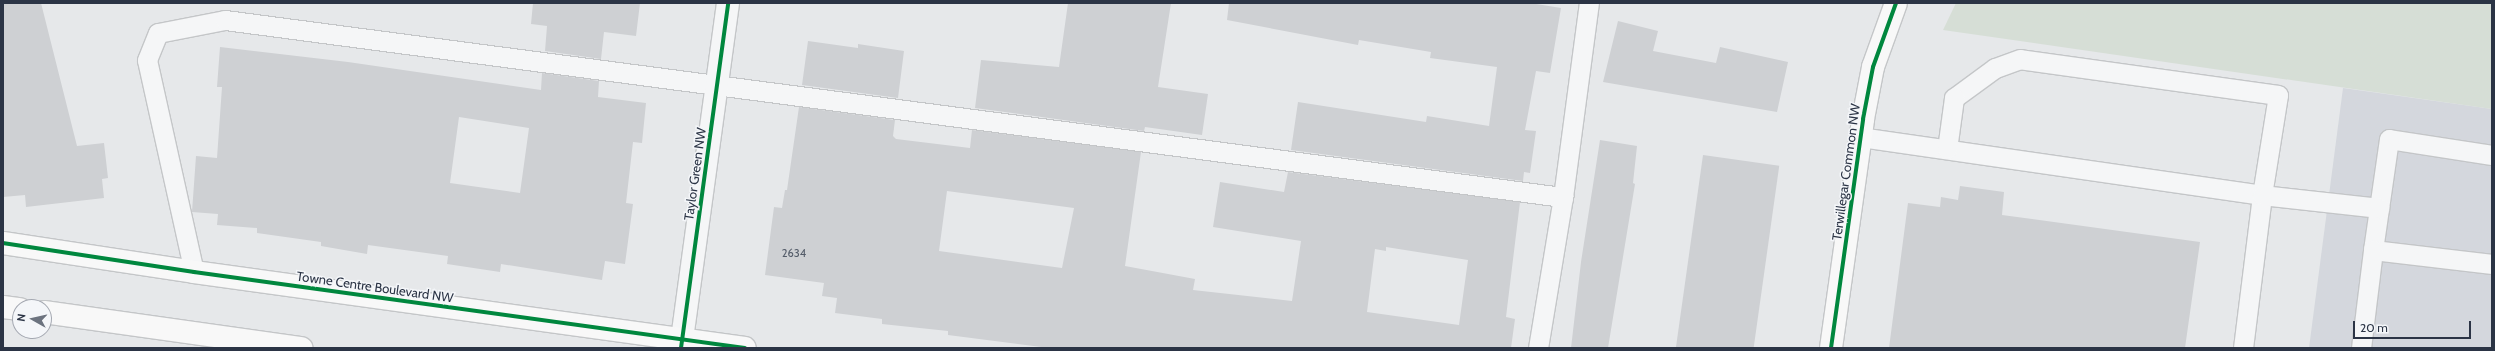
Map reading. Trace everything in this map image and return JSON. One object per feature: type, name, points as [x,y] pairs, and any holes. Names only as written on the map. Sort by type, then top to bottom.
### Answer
[{"type":"street","name":"Taylor Green NW","points":[[682,344],[728,3]]},
{"type":"street","name":"Terwillegar Common NW","points":[[1831,348],[1860,137],[1873,67],[1896,3]]},
{"type":"street","name":"Towne Centre Boulevard NW","points":[[3,243],[682,344],[745,348]]},
{"type":"street","points":[[52,313],[301,348]]},
{"type":"lane","points":[[1538,348],[1563,198],[1590,3]]},
{"type":"lane","points":[[194,272],[147,60],[158,33],[225,20],[718,83],[1563,198]]},
{"type":"lane","points":[[1947,149],[1954,98],[1995,68],[2020,59],[2278,95],[2262,195],[2244,348]]},
{"type":"lane","points":[[1860,137],[2262,195],[2379,208]]},
{"type":"lane","points":[[2360,348],[2389,139],[2492,155]]},
{"type":"lane","points":[[2374,250],[2492,264]]},
{"type":"shaded area","points":[[1956,3],[2492,3],[2492,109],[1943,30]]},
{"type":"shaded area","points":[[2343,88],[2492,109],[2492,348],[2309,348]]},
{"type":"building","points":[[3,3],[41,3],[77,146],[104,143],[108,178],[102,179],[104,198],[26,207],[25,195],[3,197]]},
{"type":"building","points":[[533,3],[640,3],[636,36],[604,32],[601,59],[545,51],[547,26],[531,24]]},
{"type":"building","points":[[1068,3],[1171,3],[1158,87],[1208,94],[1202,135],[1145,127],[1144,131],[975,108],[981,60],[1059,67]]},
{"type":"building","points":[[1229,3],[1530,3],[1561,8],[1550,73],[1536,71],[1525,130],[1536,131],[1530,173],[1524,172],[1523,181],[1291,150],[1298,102],[1426,122],[1427,116],[1489,126],[1497,67],[1430,58],[1431,52],[1359,40],[1358,45],[1227,20]]},
{"type":"building","points":[[1618,21],[1658,31],[1653,51],[1716,63],[1720,47],[1788,62],[1777,112],[1603,82]]},
{"type":"building","points":[[808,41],[858,48],[858,44],[904,51],[898,98],[802,85]]},
{"type":"building","points":[[220,47],[348,62],[541,90],[542,73],[599,81],[598,97],[646,103],[642,143],[633,142],[626,203],[633,204],[625,264],[605,261],[602,280],[501,264],[500,272],[447,264],[448,256],[368,245],[367,254],[321,246],[321,242],[257,233],[257,228],[217,225],[218,214],[192,212],[196,156],[217,158],[222,87],[217,87]],"holes":[[[459,117],[529,128],[520,193],[450,183]]]},
{"type":"building","points":[[799,107],[895,120],[893,136],[896,139],[970,148],[972,130],[1141,152],[1125,266],[1195,279],[1193,290],[1292,301],[1301,241],[1213,227],[1220,182],[1284,192],[1288,172],[1520,202],[1506,317],[1515,319],[1511,348],[1049,348],[948,335],[948,331],[882,324],[882,319],[835,313],[837,298],[822,296],[824,283],[765,275],[774,207],[782,208],[785,190],[787,190]],"holes":[[[947,191],[1074,208],[1062,268],[939,251]],[[1386,247],[1468,260],[1459,325],[1367,312],[1375,249],[1386,251]]]},
{"type":"building","points":[[1600,140],[1637,146],[1633,183],[1635,184],[1608,348],[1571,348],[1581,262]]},
{"type":"building","points":[[1703,155],[1779,166],[1754,348],[1676,348]]},
{"type":"building","points":[[1960,186],[2004,192],[2002,215],[2200,242],[2185,348],[1889,348],[1908,203],[1940,207],[1941,197],[1958,200]]},
{"type":"cycle path","points":[[681,348],[728,3]]},
{"type":"cycle path","points":[[1831,348],[1863,119],[1873,67],[1896,3]]},
{"type":"cycle path","points":[[3,243],[194,272],[745,348]]}]
